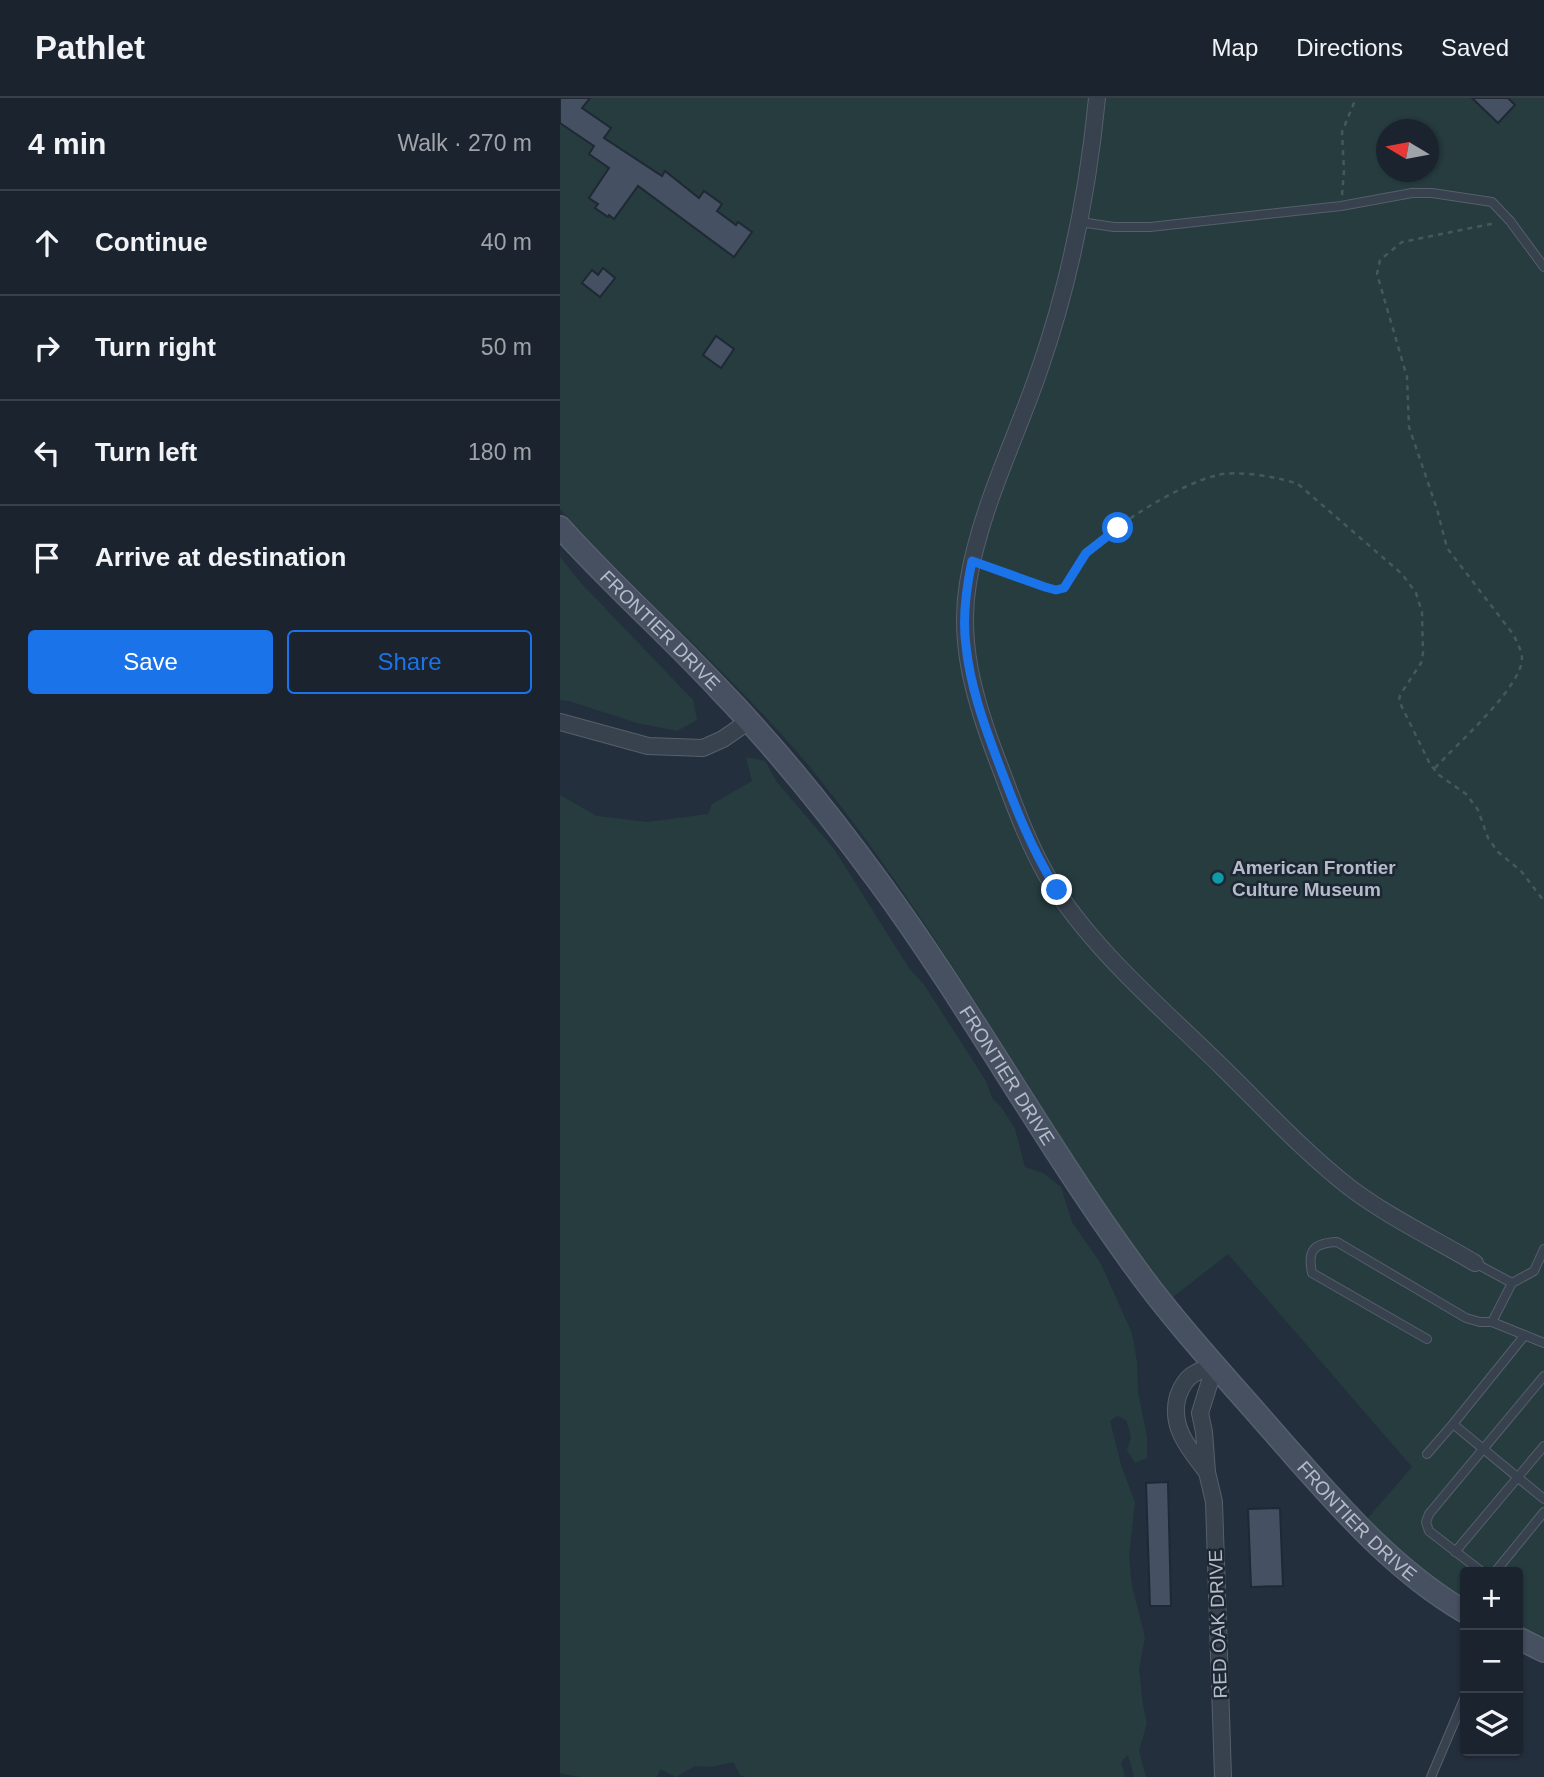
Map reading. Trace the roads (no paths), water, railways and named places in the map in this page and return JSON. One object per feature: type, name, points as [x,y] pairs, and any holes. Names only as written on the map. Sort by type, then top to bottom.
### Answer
[{"type":"street","points":[[1097,98],[1091,156],[1068,278],[1049,342],[988,506],[972,561],[964,621],[968,665],[977,702],[1024,828],[1043,868],[1060,896],[1128,974],[1313,1156],[1349,1187],[1475,1263]]},
{"type":"street","name":"FRONTIER DRIVE","points":[[560,527],[749,721],[819,803],[898,908],[1096,1212],[1169,1312],[1371,1540],[1416,1579],[1460,1609]]},
{"type":"street","points":[[560,722],[648,746],[703,748],[723,739],[749,721]]},
{"type":"street","name":"RED OAK DRIVE","points":[[1207,1472],[1184,1442],[1177,1422],[1176,1405],[1179,1393],[1193,1374],[1215,1365]]},
{"type":"street","name":"RED OAK DRIVE","points":[[1215,1365],[1208,1391],[1200,1407],[1207,1472],[1214,1502],[1223,1777]]},
{"type":"street","points":[[1523,1640],[1544,1651]]},
{"type":"lane","points":[[1080,222],[1114,227],[1150,227],[1341,206],[1412,193],[1432,193],[1492,202],[1510,221],[1544,267]]},
{"type":"lane","points":[[1427,1339],[1312,1273],[1309,1260],[1313,1250],[1324,1243],[1337,1242],[1466,1318],[1492,1322],[1543,1340]]},
{"type":"lane","points":[[1492,1322],[1512,1283],[1534,1271],[1544,1249]]},
{"type":"lane","points":[[1475,1263],[1512,1283]]},
{"type":"lane","points":[[1427,1454],[1525,1335]]},
{"type":"lane","points":[[1475,1567],[1429,1531],[1426,1522],[1429,1514],[1544,1376]]},
{"type":"lane","points":[[1452,1424],[1544,1499]]},
{"type":"lane","points":[[1455,1552],[1544,1446]]},
{"type":"lane","points":[[1499,1567],[1544,1512]]},
{"type":"lane","points":[[1431,1777],[1460,1709]]},
{"type":"place","name":"American Frontier Culture Museum","points":[[1218,878]]}]
